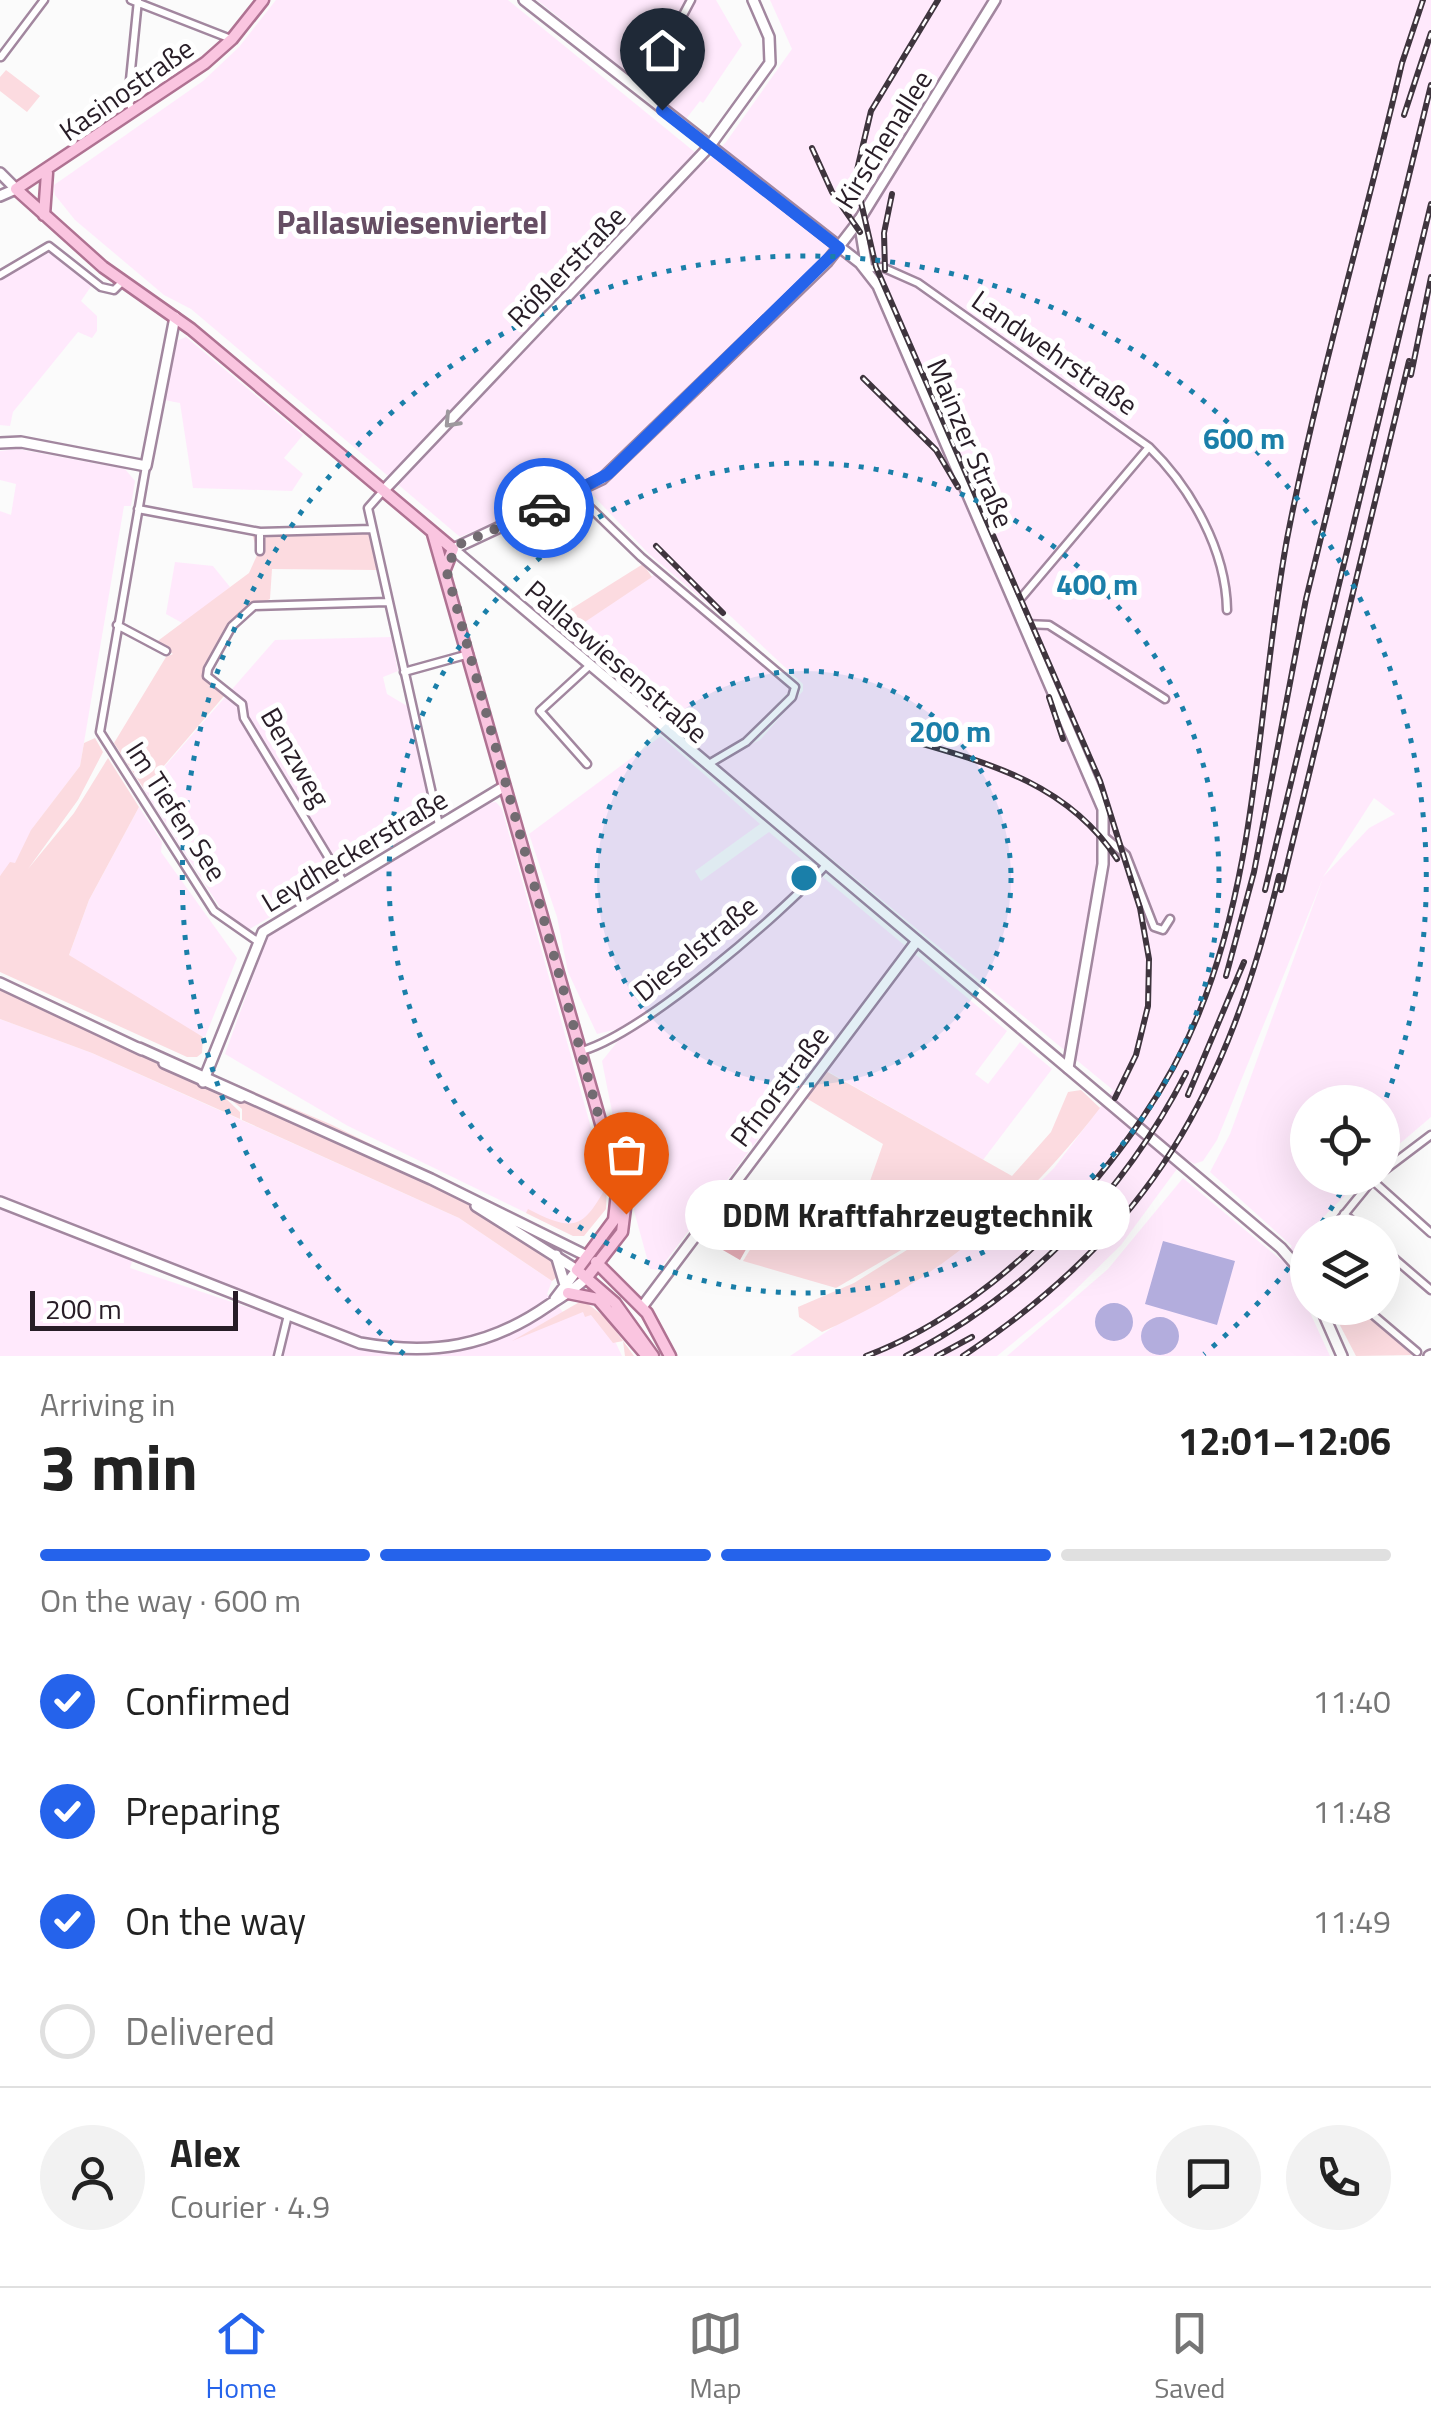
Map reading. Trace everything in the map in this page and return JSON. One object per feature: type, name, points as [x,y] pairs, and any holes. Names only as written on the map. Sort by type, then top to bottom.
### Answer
[{"type":"main road","name":"Kasinostraße","points":[[16,189],[134,113],[232,39],[263,0]]},
{"type":"main road","points":[[44,216],[47,172]]},
{"type":"main road","name":"Pallaswiesenstraße","points":[[16,189],[122,282],[175,317],[453,549]]},
{"type":"main road","points":[[430,530],[446,569],[626,1219],[598,1264],[582,1273]]},
{"type":"main road","points":[[446,569],[453,549]]},
{"type":"main road","points":[[582,1273],[587,1256],[614,1220],[617,1182]]},
{"type":"main road","points":[[614,1243],[610,1260],[622,1284]]},
{"type":"main road","points":[[587,1256],[622,1284],[642,1307],[670,1356]]},
{"type":"main road","points":[[582,1273],[629,1320],[650,1356]]},
{"type":"main road","points":[[566,1289],[598,1299],[650,1356]]},
{"type":"main road","points":[[629,1320],[642,1307]]},
{"type":"street","points":[[1,57],[44,0]]},
{"type":"street","points":[[524,0],[839,248]]},
{"type":"street","points":[[640,94],[690,0]]},
{"type":"street","name":"Rößlerstraße","points":[[384,490],[709,147],[770,63],[769,37],[753,0]]},
{"type":"street","name":"Kirschenallee","points":[[453,549],[576,494],[608,474],[839,248],[997,0]]},
{"type":"street","points":[[134,113],[128,100],[136,1],[232,39]]},
{"type":"street","name":"Pallaswiesenstraße","points":[[0,173],[16,189]]},
{"type":"street","name":"Kasinostraße","points":[[0,196],[16,189]]},
{"type":"street","points":[[859,220],[867,269]]},
{"type":"street","points":[[0,275],[48,246],[101,287],[114,290],[122,282]]},
{"type":"street","name":"Mainzer Straße","points":[[839,248],[867,269],[882,294],[1096,786],[1105,838],[1070,1034],[1068,1068]]},
{"type":"street","name":"Landwehrstraße","points":[[867,269],[882,267],[918,284],[1149,447],[1168,465],[1212,539],[1223,569],[1226,610]]},
{"type":"street","name":"Im Tiefen See","points":[[175,317],[100,720],[101,735],[215,913],[257,940]]},
{"type":"street","points":[[0,443],[21,442],[146,466]]},
{"type":"street","points":[[1016,604],[1149,447]]},
{"type":"street","points":[[384,490],[368,504],[372,529],[439,825]]},
{"type":"street","points":[[576,494],[641,557],[794,687],[792,697],[746,742],[706,766]]},
{"type":"street","points":[[138,509],[260,532],[372,529]]},
{"type":"street","points":[[260,532],[260,551]]},
{"type":"street","name":"Pallaswiesenstraße","points":[[453,549],[588,668],[1068,1068]]},
{"type":"street","name":"Benzweg","points":[[344,883],[244,718],[242,704],[207,676],[244,613],[268,603],[387,602]]},
{"type":"street","points":[[1025,624],[1048,626],[1166,699]]},
{"type":"street","points":[[117,625],[166,651]]},
{"type":"street","points":[[404,672],[469,654]]},
{"type":"street","points":[[587,764],[540,711],[588,668]]},
{"type":"street","name":"Leydheckerstraße","points":[[204,1078],[257,940],[270,927],[505,786]]},
{"type":"street","name":"Mainzer Straße","points":[[1105,838],[1126,855],[1152,925],[1164,930],[1170,919]]},
{"type":"street","name":"Dieselstraße","points":[[582,1051],[604,1043],[654,1011],[800,893],[826,865]]},
{"type":"street","name":"Pfnorstraße","points":[[642,1307],[917,941]]},
{"type":"street","points":[[0,983],[431,1179],[587,1256]]},
{"type":"street","points":[[1046,1050],[1056,1048],[1070,1034]]},
{"type":"street","points":[[1068,1068],[1290,1256]]},
{"type":"street","points":[[1400,1158],[1431,1135]]},
{"type":"street","points":[[0,1202],[372,1347],[418,1356],[480,1344],[551,1304],[582,1273],[431,1179]]},
{"type":"street","points":[[1344,1214],[1360,1195]]},
{"type":"street","points":[[1391,1195],[1431,1233]]},
{"type":"street","points":[[556,1255],[566,1289]]},
{"type":"street","points":[[1400,1263],[1431,1290]]},
{"type":"street","points":[[278,1356],[288,1315]]},
{"type":"street","points":[[1328,1325],[1342,1356]]},
{"type":"street","points":[[1384,1325],[1417,1352]]},
{"type":"shaded area","points":[[276,0],[508,0],[707,162],[726,142],[792,49],[770,0],[1431,0],[1431,1117],[1400,1143],[1400,1085],[1290,1085],[1290,1195],[1346,1195],[1325,1215],[1290,1215],[1290,1244],[1210,1172],[1230,1134],[1323,878],[1217,1140],[1203,1161],[1194,1164],[1185,1158],[1121,1245],[1061,1304],[997,1356],[790,1356],[1018,1204],[1054,1168],[1113,1090],[714,762],[760,740],[803,691],[803,684],[725,611],[721,615],[649,554],[582,484],[460,537],[191,309],[164,295],[75,220],[55,195],[54,185],[203,81],[239,47]],"holes":[[[1374,798],[1395,814],[1369,828],[1323,877]]]},
{"type":"shaded area","points":[[537,0],[716,0],[742,45],[703,103],[700,101],[686,119]]},
{"type":"shaded area","points":[[6,70],[40,96],[27,112],[0,91],[0,77]]},
{"type":"shaded area","points":[[50,250],[92,285],[81,301],[97,316],[97,331],[92,338],[78,332],[13,412],[10,426],[0,425],[0,280]]},
{"type":"shaded area","points":[[186,337],[303,435],[284,458],[303,474],[292,491],[193,488],[180,403],[164,400],[174,342]]},
{"type":"shaded area","points":[[18,449],[125,469],[135,481],[131,506],[124,506],[80,766],[32,829],[15,864],[0,876],[0,511],[11,515],[16,484],[0,480],[0,451]]},
{"type":"shaded area","points":[[369,532],[378,570],[272,569],[270,599],[240,613],[205,675],[224,696],[144,789],[114,743],[166,657],[173,654],[155,643],[249,573],[258,553],[252,534]]},
{"type":"shaded area","points":[[175,562],[213,566],[230,587],[184,624],[166,614]]},
{"type":"shaded area","points":[[643,564],[652,577],[567,634],[559,627],[568,611]]},
{"type":"shaded area","points":[[655,574],[791,689],[743,740],[709,758],[653,711],[663,699],[662,689],[641,672],[625,687],[564,636]]},
{"type":"shaded area","points":[[391,637],[398,671],[383,677],[387,694],[407,706],[433,821],[248,930],[221,909],[144,790],[275,640]]},
{"type":"shaded area","points":[[661,736],[760,824],[695,871],[701,881],[769,832],[1007,1031],[975,1074],[988,1084],[1020,1042],[1052,1069],[983,1160],[815,1064],[659,1270],[650,1269],[625,1178],[602,1061],[630,1026],[597,1034],[568,972],[557,917],[529,834]]},
{"type":"shaded area","points":[[95,738],[103,752],[78,800],[28,869],[74,813],[108,758],[139,807],[89,900],[69,955],[203,1037],[202,1053],[197,1057],[187,1057],[0,972],[0,876],[10,862],[15,863],[31,830],[80,766],[84,743]]},
{"type":"shaded area","points":[[496,802],[502,809],[607,1185],[590,1224],[559,1229],[348,1126],[225,1054],[268,935],[487,803]]},
{"type":"shaded area","points":[[139,807],[162,842],[161,852],[237,958],[205,1037],[178,1026],[69,955],[89,900]]},
{"type":"shaded area","points":[[0,988],[218,1091],[240,1112],[240,1119],[92,1053],[0,1019]]},
{"type":"shaded area","points":[[0,1019],[92,1053],[459,1218],[552,1281],[547,1294],[563,1312],[586,1307],[614,1339],[622,1356],[0,1356]],"holes":[[[133,1259],[334,1336],[130,1268]]]},
{"type":"shaded area","points":[[826,1071],[1012,1176],[1051,1132],[1068,1092],[1081,1090],[1100,1108],[1041,1178],[975,1238],[903,1289],[822,1332],[799,1317],[798,1307],[854,1283],[955,1220],[870,1181],[883,1144],[806,1098]]},
{"type":"shaded area","points":[[228,1083],[330,1124],[578,1246]]},
{"type":"shaded area","points":[[223,1093],[415,1177],[484,1213],[552,1257],[557,1277],[552,1281],[459,1218],[242,1120],[242,1109]]},
{"type":"shaded area","points":[[1183,1178],[1281,1260],[1290,1249],[1290,1325],[1316,1325],[1330,1356],[1007,1356],[1108,1269]]},
{"type":"shaded area","points":[[868,1183],[951,1221],[836,1288],[743,1261],[756,1240],[793,1241],[828,1230],[825,1207],[843,1214],[856,1211]]},
{"type":"shaded area","points":[[607,1185],[606,1209],[584,1236],[573,1236],[526,1213],[528,1209],[556,1221],[575,1222],[591,1211]]},
{"type":"shaded area","points":[[745,1193],[762,1204],[737,1215],[730,1229],[734,1234],[754,1217],[762,1217],[775,1203],[789,1210],[795,1227],[783,1242],[768,1235],[764,1240],[753,1237],[740,1260],[709,1242],[720,1231],[735,1196]]},
{"type":"shaded area","points":[[1163,1241],[1235,1261],[1217,1325],[1145,1304]]},
{"type":"shaded area","points":[[583,1300],[607,1319],[634,1356],[625,1356],[623,1341],[613,1343],[591,1315],[585,1317],[583,1312],[512,1341]]},
{"type":"shaded area","points":[[1114,1303],[1127,1309],[1133,1322],[1127,1335],[1114,1341],[1101,1335],[1095,1322],[1101,1309]]},
{"type":"shaded area","points":[[1160,1317],[1173,1323],[1179,1336],[1173,1349],[1160,1355],[1147,1349],[1141,1336],[1147,1323]]},
{"type":"shaded area","points":[[1340,1325],[1378,1325],[1414,1355],[1356,1356]]},
{"type":"railway","points":[[857,170],[871,111],[938,0]]},
{"type":"railway","points":[[866,1356],[948,1314],[999,1277],[1046,1235],[1142,1119],[1199,1013],[1219,956],[1246,839],[1277,598],[1299,479],[1402,63],[1423,0]]},
{"type":"railway","points":[[1404,115],[1431,33]]},
{"type":"railway","points":[[1226,976],[1254,872],[1306,599],[1431,85]]},
{"type":"railway","points":[[812,148],[832,192],[860,232]]},
{"type":"railway","points":[[857,185],[876,267],[1100,781],[1140,908],[1149,959],[1148,1006],[1136,1055],[1115,1098]]},
{"type":"railway","points":[[885,270],[884,233],[892,194]]},
{"type":"railway","points":[[1265,890],[1431,204]]},
{"type":"railway","points":[[1411,375],[1431,277]]},
{"type":"railway","points":[[1281,890],[1409,361]]},
{"type":"railway","points":[[863,378],[936,450],[958,487]]},
{"type":"railway","points":[[656,546],[723,613]]},
{"type":"railway","points":[[1049,697],[1063,739]]},
{"type":"railway","points":[[909,740],[997,768],[1051,794],[1097,833],[1117,859]]},
{"type":"railway","points":[[963,1356],[1029,1308],[1085,1258],[1132,1206],[1172,1150],[1206,1090],[1234,1024],[1279,876]]},
{"type":"railway","points":[[1188,1095],[1244,962]]},
{"type":"railway","points":[[906,1356],[992,1303],[1068,1237],[1133,1160],[1186,1073]]},
{"type":"railway","points":[[937,1356],[972,1337]]},
{"type":"way so far","points":[[544,508],[458,545],[450,554],[446,569],[626,1214]]},
{"type":"place","name":"DDM Kraftfahrzeugtechnik","points":[[626,1214]]},
{"type":"district","name":"Pallaswiesenviertel","points":[[412,222]]},
{"type":"route","points":[[544,508],[587,489],[608,474],[839,248],[662,110]]}]
